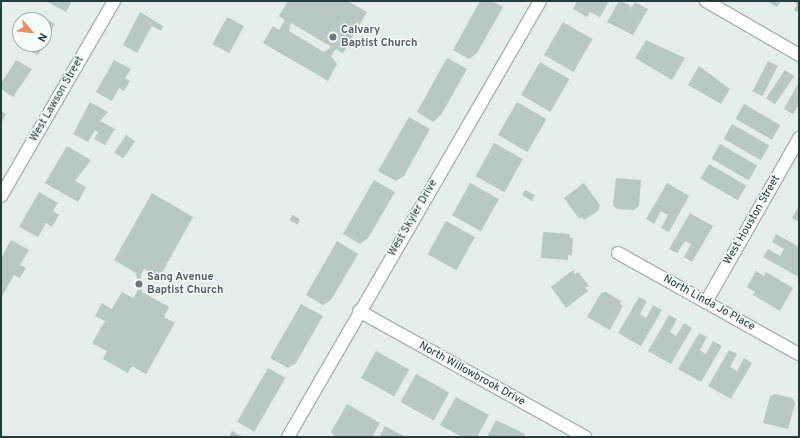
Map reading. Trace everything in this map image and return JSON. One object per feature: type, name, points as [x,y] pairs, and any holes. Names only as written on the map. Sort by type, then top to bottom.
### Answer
[{"type":"street","name":"West Lawson Street","points":[[1,196],[114,1]]},
{"type":"street","name":"West Skyler Drive","points":[[288,437],[359,311],[540,1]]},
{"type":"street","points":[[706,1],[799,55]]},
{"type":"street","name":"West Houston Street","points":[[706,302],[799,138]]},
{"type":"street","name":"North Linda Jo Place","points":[[618,253],[799,354]]},
{"type":"street","name":"North Willowbrook Drive","points":[[359,311],[585,437]]},
{"type":"building","points":[[46,1],[72,1],[66,12]]},
{"type":"building","name":"Calvary Baptist Church","points":[[288,1],[348,1],[367,12],[343,53],[336,49],[331,56],[337,64],[328,81],[263,43],[273,26],[279,30],[285,20],[279,16]],"holes":[[[291,23],[330,46],[330,48],[324,52],[289,31]]]},
{"type":"building","points":[[480,1],[492,1],[503,7],[477,53],[469,59],[453,50]]},
{"type":"building","points":[[577,1],[609,1],[600,17],[590,12],[587,17],[573,9]]},
{"type":"building","points":[[619,1],[630,5],[630,9],[635,2],[648,9],[633,35],[607,22]]},
{"type":"building","points":[[767,1],[781,1],[777,7]]},
{"type":"building","points":[[793,1],[799,2],[799,13],[794,10],[797,5]]},
{"type":"building","points":[[140,12],[163,26],[161,31],[152,26],[137,53],[123,45]]},
{"type":"building","points":[[227,17],[244,26],[229,53],[212,44]]},
{"type":"building","points":[[52,22],[55,24],[52,29]]},
{"type":"building","points":[[563,22],[592,39],[573,72],[544,55]]},
{"type":"building","points":[[646,40],[685,58],[672,80],[635,58]]},
{"type":"building","points":[[32,52],[40,52],[38,55]]},
{"type":"building","points":[[447,58],[467,69],[441,115],[433,122],[417,112]]},
{"type":"building","points":[[16,60],[32,69],[13,97],[1,89],[1,83]]},
{"type":"building","points":[[114,60],[131,69],[125,78],[130,81],[124,91],[119,88],[112,101],[96,92]]},
{"type":"building","points":[[768,61],[778,66],[762,96],[753,91]]},
{"type":"building","points":[[540,62],[569,79],[550,112],[521,95]]},
{"type":"building","points":[[699,66],[730,89],[721,104],[688,85]]},
{"type":"building","points":[[785,70],[794,76],[775,104],[766,98]]},
{"type":"building","points":[[799,82],[799,105],[793,114],[784,109]]},
{"type":"building","points":[[90,102],[108,112],[100,121],[115,129],[105,145],[94,139],[98,132],[95,130],[88,142],[73,134]]},
{"type":"building","points":[[517,102],[546,119],[527,152],[498,135]]},
{"type":"building","points":[[744,104],[780,125],[772,140],[736,119]]},
{"type":"building","points":[[1,111],[6,114],[1,123]]},
{"type":"building","points":[[409,117],[430,129],[404,176],[396,181],[378,171]]},
{"type":"building","points":[[732,124],[769,146],[761,160],[724,139]]},
{"type":"building","points":[[126,135],[135,141],[123,159],[114,152]]},
{"type":"building","points":[[494,143],[523,159],[504,192],[476,176]]},
{"type":"building","points":[[720,144],[757,166],[749,180],[712,159]]},
{"type":"building","points":[[67,146],[91,160],[75,181],[86,187],[78,202],[45,183]]},
{"type":"building","points":[[709,164],[746,186],[738,200],[700,179]]},
{"type":"building","points":[[616,178],[641,180],[639,206],[634,210],[617,209],[613,205]]},
{"type":"building","points":[[374,180],[395,192],[368,238],[360,244],[343,234]]},
{"type":"building","points":[[470,183],[499,199],[481,231],[452,215]]},
{"type":"building","points":[[584,183],[600,205],[598,211],[584,220],[582,217],[579,219],[564,198]]},
{"type":"building","points":[[667,183],[689,196],[669,232],[661,228],[668,215],[661,211],[654,224],[646,219]]},
{"type":"building","points":[[525,190],[535,195],[532,201],[522,195]]},
{"type":"building","points":[[39,192],[58,203],[53,211],[59,215],[52,227],[46,223],[38,237],[19,227]]},
{"type":"building","name":"Sang Avenue Baptist Church","points":[[152,193],[193,217],[159,278],[144,269],[141,275],[142,292],[169,307],[164,317],[175,323],[146,374],[132,366],[128,373],[103,359],[107,351],[92,343],[105,321],[95,316],[102,303],[112,309],[122,292],[133,298],[138,290],[136,273],[114,260]]},
{"type":"building","points":[[799,206],[799,222],[792,218]]},
{"type":"building","points":[[690,213],[713,226],[692,262],[684,257],[691,244],[685,241],[677,253],[669,249]]},
{"type":"building","points":[[292,215],[300,219],[297,224],[289,220]]},
{"type":"building","points":[[446,221],[475,237],[456,270],[428,254]]},
{"type":"building","points":[[543,232],[570,234],[570,238],[573,238],[572,256],[568,255],[568,260],[541,258]]},
{"type":"building","points":[[776,234],[799,247],[799,277],[763,257],[768,249],[780,256],[784,249],[772,242]]},
{"type":"building","points":[[11,240],[29,250],[20,265],[26,268],[20,278],[14,275],[2,296],[1,258]]},
{"type":"building","points":[[337,241],[358,254],[331,300],[323,305],[306,295]]},
{"type":"building","points":[[573,270],[575,274],[578,272],[589,286],[585,288],[588,291],[566,308],[551,287]]},
{"type":"building","points":[[756,271],[764,276],[766,272],[793,288],[780,311],[753,295],[755,292],[747,287]]},
{"type":"building","points":[[606,292],[621,301],[620,304],[623,306],[610,330],[587,317],[601,293]]},
{"type":"building","points":[[639,297],[647,301],[640,314],[646,318],[653,305],[662,310],[641,346],[618,333]]},
{"type":"building","points":[[301,304],[323,316],[296,363],[288,368],[270,358]]},
{"type":"building","points":[[669,315],[677,319],[670,332],[676,336],[684,323],[692,328],[671,364],[648,351]]},
{"type":"building","points":[[699,333],[707,337],[700,350],[706,354],[713,341],[722,346],[701,382],[678,369]]},
{"type":"building","points":[[729,350],[737,354],[730,367],[737,371],[744,358],[752,363],[731,399],[708,386]]},
{"type":"building","points":[[376,351],[409,369],[394,397],[361,378]]},
{"type":"building","points":[[268,368],[285,378],[254,432],[237,422]]},
{"type":"building","points":[[416,374],[449,392],[434,420],[400,402]]},
{"type":"building","points":[[775,394],[792,398],[795,403],[788,429],[763,423],[770,396]]},
{"type":"building","points":[[456,397],[489,415],[477,437],[462,437],[440,425]]},
{"type":"building","points":[[347,404],[380,423],[372,437],[335,437],[331,432]]},
{"type":"building","points":[[496,420],[525,434],[524,437],[487,437]]},
{"type":"building","points":[[385,426],[402,435],[406,437],[379,437]]},
{"type":"building","points":[[232,431],[243,437],[229,437]]},
{"type":"place","name":"Calvary Baptist Church","points":[[333,37]]},
{"type":"place","name":"Sang Avenue Baptist Church","points":[[139,284]]}]
